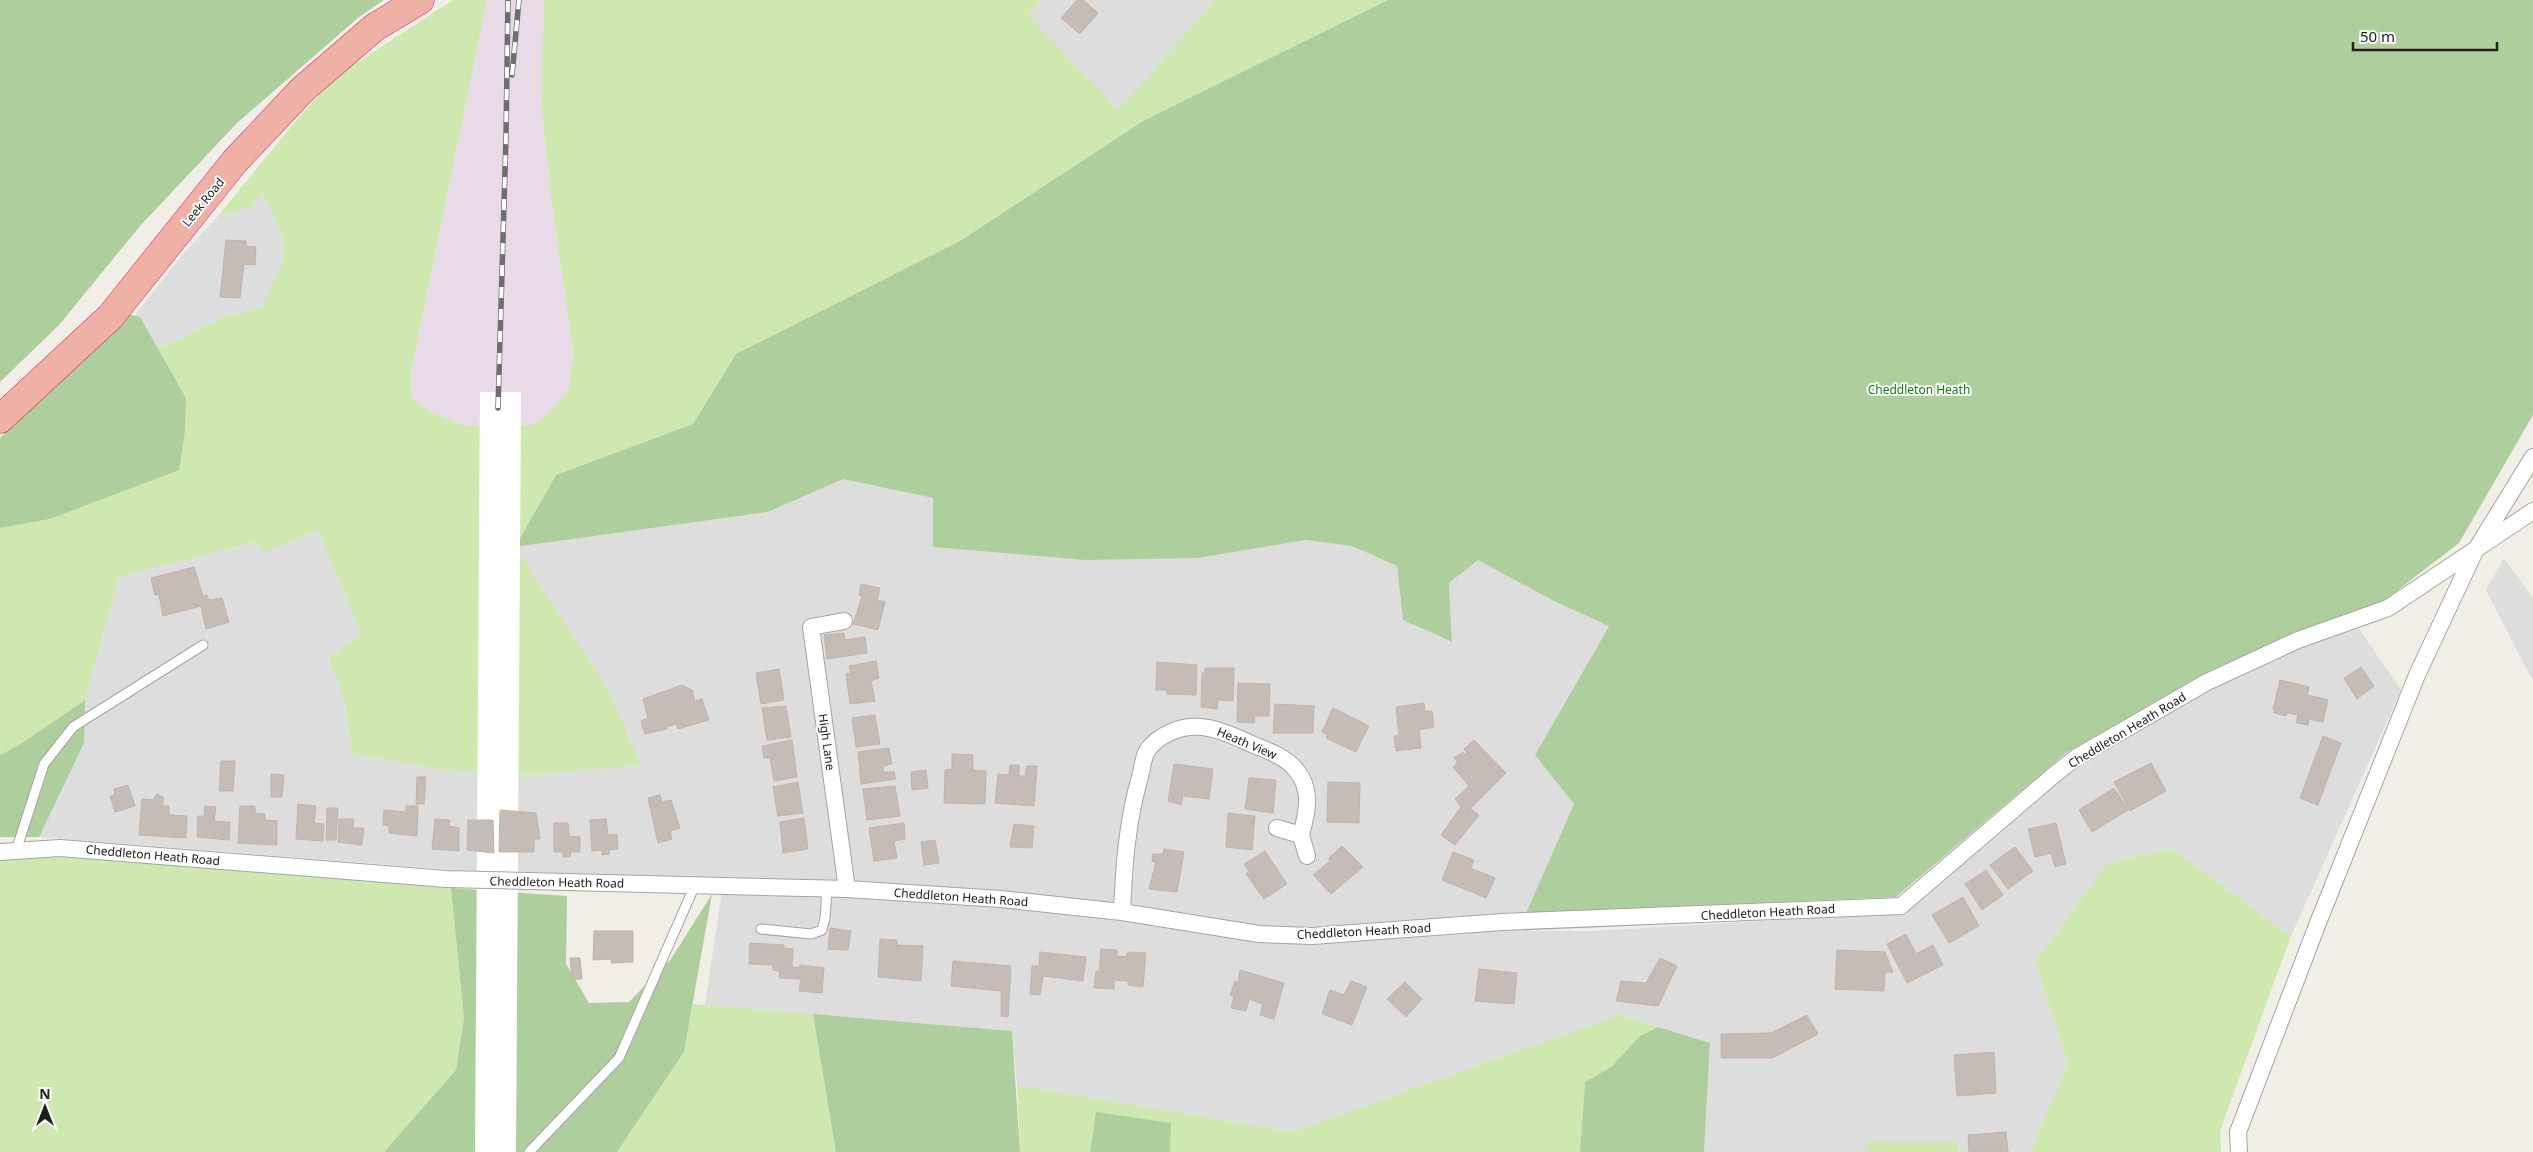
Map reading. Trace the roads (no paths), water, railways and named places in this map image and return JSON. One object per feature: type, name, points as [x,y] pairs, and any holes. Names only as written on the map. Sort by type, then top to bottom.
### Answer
[{"type":"highway","name":"Leek Road","points":[[0,419],[110,317],[235,161],[303,89],[375,27],[420,0]]},
{"type":"street","points":[[2239,1152],[2238,1132],[2316,928],[2417,675],[2475,551],[2533,457]]},
{"type":"street","name":"Cheddleton Heath Road","points":[[8,851],[60,848],[446,879],[847,889],[1001,899],[1122,912],[1259,934],[1312,936],[1502,922],[1901,906],[2055,774],[2078,757],[2207,682],[2298,640],[2388,608],[2533,510]]},
{"type":"street","name":"High Lane","points":[[844,621],[811,627],[847,889]]},
{"type":"street","name":"Heath View","points":[[1122,912],[1124,849],[1138,783],[1147,751],[1160,737],[1174,731],[1198,726],[1215,729],[1280,756],[1296,770],[1306,793],[1309,807],[1301,835]]},
{"type":"street","points":[[1277,828],[1301,835],[1307,856]]},
{"type":"lane","points":[[8,851],[44,764],[73,727],[203,645]]},
{"type":"lane","points":[[529,1152],[619,1058],[694,885]]},
{"type":"lane","points":[[761,929],[811,934],[822,930],[825,918],[827,889]]},
{"type":"railway","points":[[498,408],[508,0]]},
{"type":"railway","points":[[512,75],[519,0]]},
{"type":"park label","name":"Cheddleton Heath","points":[[1919,389]]}]
